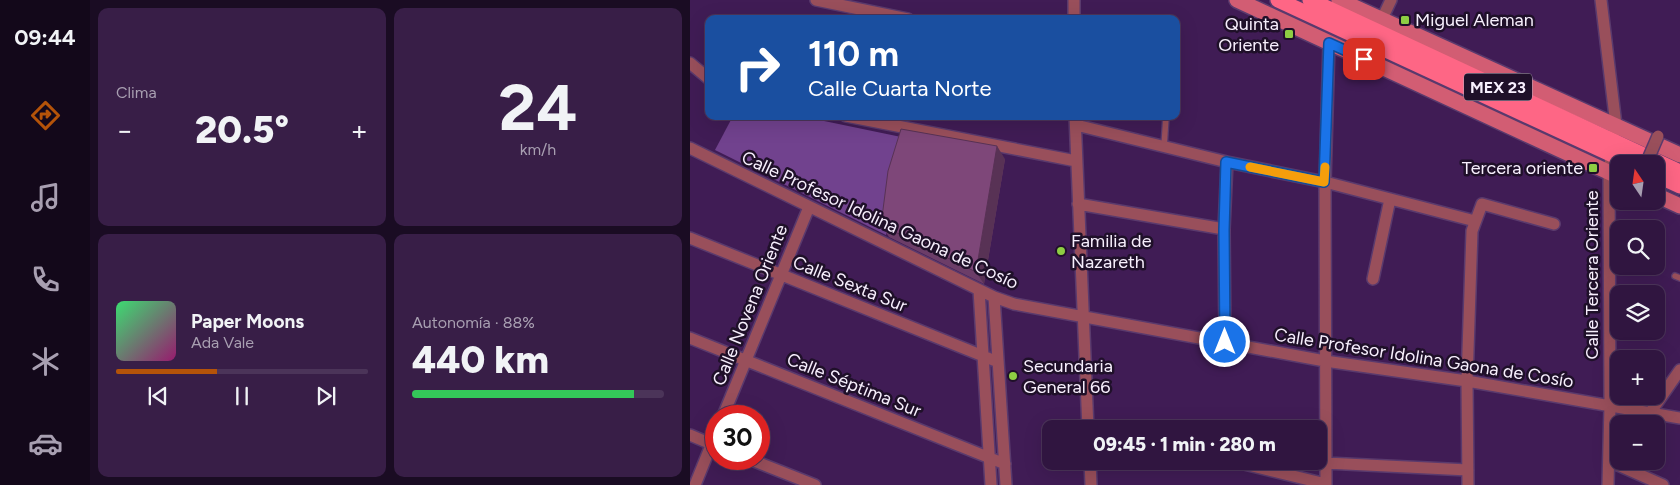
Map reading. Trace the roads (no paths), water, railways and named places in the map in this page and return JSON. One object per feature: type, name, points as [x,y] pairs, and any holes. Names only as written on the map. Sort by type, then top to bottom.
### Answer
[{"type":"main road","points":[[1237,0],[1610,173]]},
{"type":"main road","name":"MEX 23","points":[[1278,0],[1612,148],[1680,172]]},
{"type":"main road","name":"MEX 23","points":[[1310,0],[1612,148],[1621,155]]},
{"type":"main road","points":[[1339,0],[1680,155]]},
{"type":"main road","points":[[1665,179],[1680,186]]},
{"type":"main road","points":[[1665,199],[1680,206]]},
{"type":"street","points":[[1074,0],[1074,15]]},
{"type":"street","points":[[1382,19],[1391,0]]},
{"type":"street","name":"Calle Tercera Oriente","points":[[1601,0],[1616,125],[1613,155]]},
{"type":"street","points":[[822,1],[889,15]]},
{"type":"street","points":[[1326,420],[1324,182],[1329,43]]},
{"type":"street","points":[[690,63],[705,76]]},
{"type":"street","points":[[866,120],[1076,161]]},
{"type":"street","points":[[1091,420],[1083,317],[1075,121],[1164,147],[1324,182],[1475,221]]},
{"type":"street","points":[[1650,155],[1658,136]]},
{"type":"street","name":"Calle Profesor Idolina Gaona de Cosío","points":[[690,148],[979,290],[994,297],[1032,308],[1325,361],[1467,381],[1680,418]]},
{"type":"street","points":[[1225,342],[1224,230],[1226,162]]},
{"type":"street","points":[[1373,279],[1390,199]]},
{"type":"street","points":[[1078,204],[1224,230]]},
{"type":"street","points":[[1468,485],[1467,381],[1472,231],[1475,221],[1482,204],[1554,224]]},
{"type":"street","name":"Calle Novena Oriente","points":[[728,405],[809,207]]},
{"type":"street","name":"Calle Tercera Oriente","points":[[1608,485],[1613,210]]},
{"type":"street","name":"Calle Sexta Sur","points":[[690,238],[998,362]]},
{"type":"street","points":[[979,290],[991,485]]},
{"type":"street","points":[[994,297],[1006,485]]},
{"type":"street","name":"Calle Séptima Sur","points":[[690,338],[1005,464]]},
{"type":"street","points":[[1650,412],[1680,370]]},
{"type":"street","points":[[690,436],[705,439]]},
{"type":"street","points":[[1609,461],[1663,485]]},
{"type":"street","points":[[695,485],[705,463]]},
{"type":"street","points":[[1327,463],[1468,470]]},
{"type":"street","points":[[770,467],[815,485]]},
{"type":"street","points":[[1090,470],[1091,485]]},
{"type":"street","points":[[1267,470],[1326,485],[1326,470]]},
{"type":"lane","points":[[1164,147],[1166,120]]},
{"type":"place","name":"Miguel Aleman","points":[[1405,20]]},
{"type":"place","name":"Quinta Oriente","points":[[1289,34]]},
{"type":"place","name":"Tercera oriente","points":[[1593,168]]},
{"type":"place","name":"Familia de Nazareth","points":[[1061,251]]},
{"type":"place","name":"Secundaria General 66","points":[[1013,376]]}]
